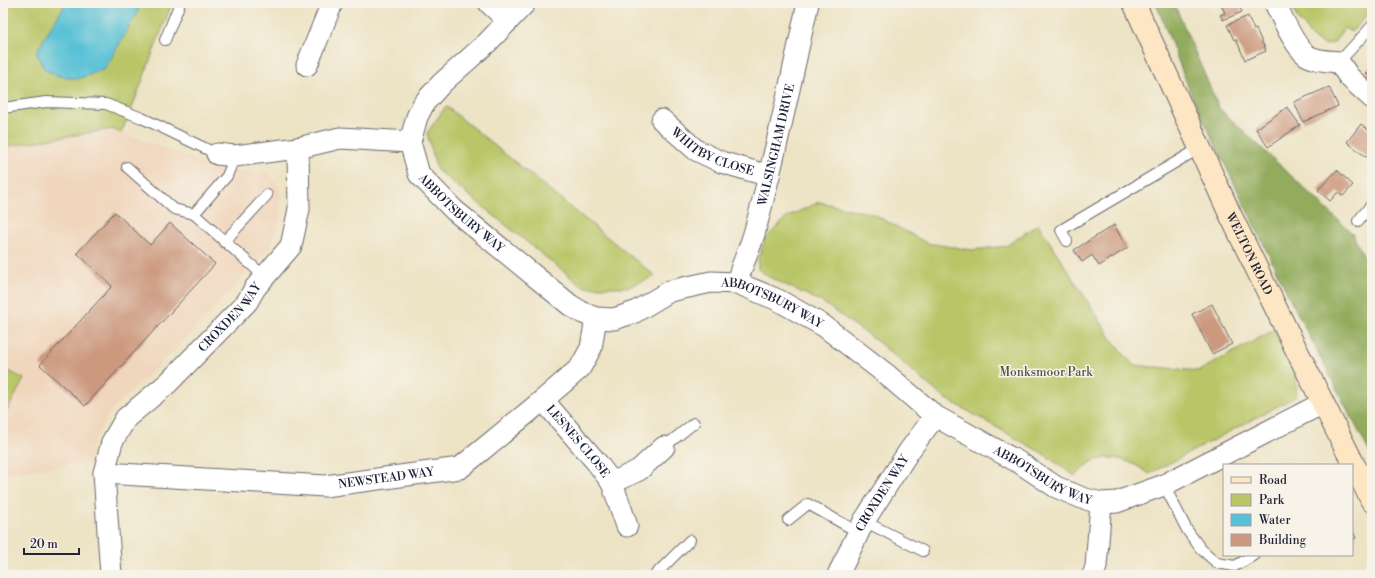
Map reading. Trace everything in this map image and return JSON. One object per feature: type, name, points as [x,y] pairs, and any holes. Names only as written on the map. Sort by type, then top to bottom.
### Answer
[{"type":"street","points":[[307,65],[332,3]]},
{"type":"street","points":[[489,3],[508,21]]},
{"type":"street","points":[[226,155],[298,148],[340,138],[410,142],[417,118],[424,103],[442,83],[488,42],[525,3]]},
{"type":"street","name":"WALSINGHAM DRIVE","points":[[737,283],[740,270],[753,236],[769,176],[808,3]]},
{"type":"street","name":"WELTON ROAD","points":[[1134,3],[1286,331],[1372,501]]},
{"type":"street","points":[[1275,3],[1293,39],[1308,56],[1322,61],[1339,62],[1349,77],[1372,98]]},
{"type":"street","name":"WHITBY CLOSE","points":[[662,120],[696,150],[722,162],[769,176]]},
{"type":"street","name":"ABBOTSBURY WAY","points":[[410,142],[419,174],[454,210],[570,305],[583,313],[596,318],[614,319],[635,312],[670,291],[711,282],[737,283],[778,300],[824,326],[886,374],[935,416],[1020,462],[1056,487],[1101,504],[1116,502],[1164,485],[1323,403]]},
{"type":"street","name":"CROXDEN WAY","points":[[111,575],[104,473],[112,442],[126,418],[168,383],[247,302],[254,288],[291,246],[299,209],[298,148]]},
{"type":"street","name":"NEWSTEAD WAY","points":[[104,473],[325,486],[460,468],[580,368],[591,348],[596,318]]},
{"type":"street","name":"LESNES CLOSE","points":[[543,400],[598,464],[612,483],[627,526]]},
{"type":"street","name":"CROXDEN WAY","points":[[838,575],[861,527],[909,451],[935,416]]},
{"type":"street","name":"LESNES CLOSE","points":[[612,483],[639,470],[664,447]]},
{"type":"street","points":[[1093,575],[1096,567],[1101,504]]},
{"type":"lane","points":[[165,40],[180,3]]},
{"type":"lane","points":[[1339,62],[1372,26]]},
{"type":"lane","points":[[3,108],[46,102],[106,104],[226,155],[227,176],[194,214]]},
{"type":"lane","points":[[1067,241],[1061,230],[1200,148]]},
{"type":"lane","points":[[126,167],[174,209],[194,214],[265,277]]},
{"type":"lane","points":[[224,242],[267,195]]},
{"type":"lane","points":[[1358,221],[1372,204]]},
{"type":"lane","points":[[664,447],[694,423]]},
{"type":"lane","points":[[1164,485],[1187,530],[1202,550],[1216,563],[1235,566],[1252,556]]},
{"type":"lane","points":[[788,520],[808,504],[861,527],[923,551]]},
{"type":"lane","points":[[655,575],[690,540]]},
{"type":"shaded area","points":[[112,129],[218,168],[269,173],[280,188],[281,216],[270,247],[182,343],[111,410],[94,441],[91,462],[3,474],[3,147]]},
{"type":"green space","points":[[3,3],[172,3],[121,133],[112,129],[3,147]]},
{"type":"green space","points":[[1156,3],[1174,3],[1219,108],[1352,233],[1372,273],[1372,324],[1368,326],[1372,342],[1372,457],[1288,295],[1191,94]]},
{"type":"green space","points":[[1290,3],[1372,3],[1372,10],[1351,32],[1344,28],[1334,43],[1324,45],[1311,37],[1305,26],[1299,22]]},
{"type":"green space","points":[[446,106],[655,276],[629,287],[583,287],[437,170],[427,133]]},
{"type":"green space","name":"Monksmoor Park","points":[[819,202],[873,214],[927,243],[972,250],[1006,246],[1038,224],[1113,341],[1133,365],[1199,371],[1274,330],[1296,375],[1297,396],[1149,474],[1143,469],[1129,462],[1113,458],[1105,458],[1090,463],[1075,476],[1042,453],[943,397],[878,342],[822,302],[769,277],[758,269],[758,259],[765,239],[787,217]]},
{"type":"green space","points":[[3,368],[24,379],[3,418]]},
{"type":"water","points":[[66,3],[139,3],[138,11],[105,69],[78,79],[58,76],[44,69],[36,52]]},
{"type":"building","points":[[1220,3],[1247,3],[1239,6],[1242,12],[1223,20],[1220,15],[1225,13]]},
{"type":"building","points":[[1248,16],[1266,51],[1245,60],[1236,39],[1234,40],[1227,25]]},
{"type":"building","points":[[1372,64],[1372,77],[1366,73]]},
{"type":"building","points":[[1329,87],[1338,106],[1303,122],[1294,102]]},
{"type":"building","points":[[1287,107],[1300,125],[1268,147],[1256,129]]},
{"type":"building","points":[[1361,124],[1372,133],[1372,151],[1366,157],[1347,142]]},
{"type":"building","points":[[1337,170],[1353,185],[1343,196],[1338,192],[1330,201],[1318,190]]},
{"type":"building","points":[[115,212],[150,245],[170,223],[215,264],[85,406],[40,365],[112,286],[77,253]]},
{"type":"building","points":[[1114,225],[1127,248],[1099,266],[1092,255],[1082,262],[1074,250]]},
{"type":"building","points":[[1212,304],[1232,344],[1212,354],[1192,314]]},
{"type":"building","points":[[1353,531],[1356,538],[1353,540]]}]
